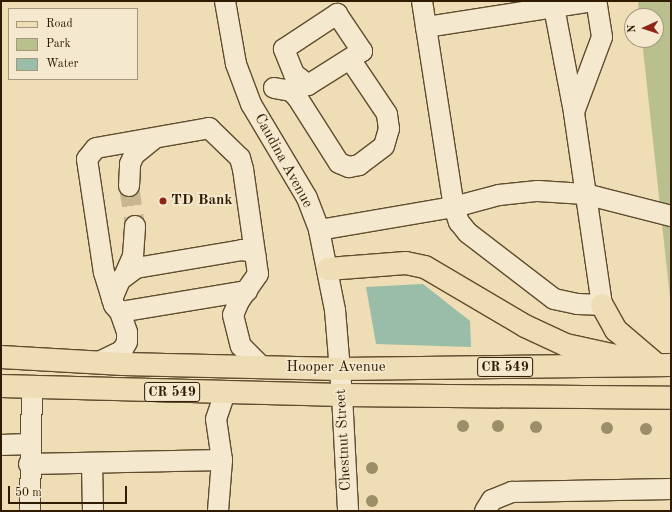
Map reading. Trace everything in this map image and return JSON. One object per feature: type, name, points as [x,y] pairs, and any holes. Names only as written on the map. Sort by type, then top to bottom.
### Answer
[{"type":"main road","points":[[328,269],[406,263],[425,267],[525,326],[566,345],[664,365]]},
{"type":"main road","points":[[602,305],[616,330],[664,365]]},
{"type":"main road","name":"Hooper Avenue","points":[[1,357],[97,363],[340,369],[664,365]]},
{"type":"main road","name":"Hooper Avenue","points":[[1,386],[32,389],[225,393],[671,398]]},
{"type":"street","name":"Caudina Avenue","points":[[225,1],[236,64],[251,103],[307,198],[319,230],[335,310],[340,369]]},
{"type":"street","points":[[422,1],[454,207],[460,222],[468,233],[554,299],[578,304],[602,305],[574,112],[554,7]]},
{"type":"street","points":[[426,27],[595,1],[602,37],[574,112]]},
{"type":"street","points":[[338,14],[362,51],[308,84],[294,74],[284,49],[338,14]]},
{"type":"street","points":[[274,88],[291,91],[297,97],[339,163],[349,167],[359,165],[384,146],[389,129],[387,114],[350,59]]},
{"type":"street","points":[[251,103],[294,74]]},
{"type":"street","points":[[97,363],[112,358],[122,351],[127,342],[127,332],[104,273],[87,159],[96,148],[209,128],[240,158],[258,274],[239,300],[234,315],[236,336],[241,346],[262,368]]},
{"type":"street","points":[[129,186],[130,164],[134,155],[155,138]]},
{"type":"street","points":[[319,230],[454,207],[499,195],[538,191],[586,194],[671,216]]},
{"type":"street","points":[[116,305],[132,256],[135,226]]},
{"type":"street","points":[[126,274],[136,268],[242,250],[250,251],[256,257]]},
{"type":"street","points":[[116,305],[247,291]]},
{"type":"street","name":"Chestnut Street","points":[[340,369],[348,511]]},
{"type":"street","points":[[30,511],[29,444],[32,389]]},
{"type":"street","points":[[218,511],[222,460],[216,419],[225,393]]},
{"type":"street","points":[[1,445],[29,444]]},
{"type":"street","points":[[29,464],[222,460]]},
{"type":"street","points":[[92,463],[94,511]]},
{"type":"street","points":[[485,511],[492,500],[512,492],[671,489]]},
{"type":"green space","points":[[638,1],[671,1],[671,307],[643,48],[664,48],[664,8],[638,8]]},
{"type":"water","points":[[423,284],[470,321],[471,347],[376,344],[366,287]]},
{"type":"tunnel","points":[[129,186],[135,226]]},
{"type":"place","name":"TD Bank","points":[[163,201]]}]
